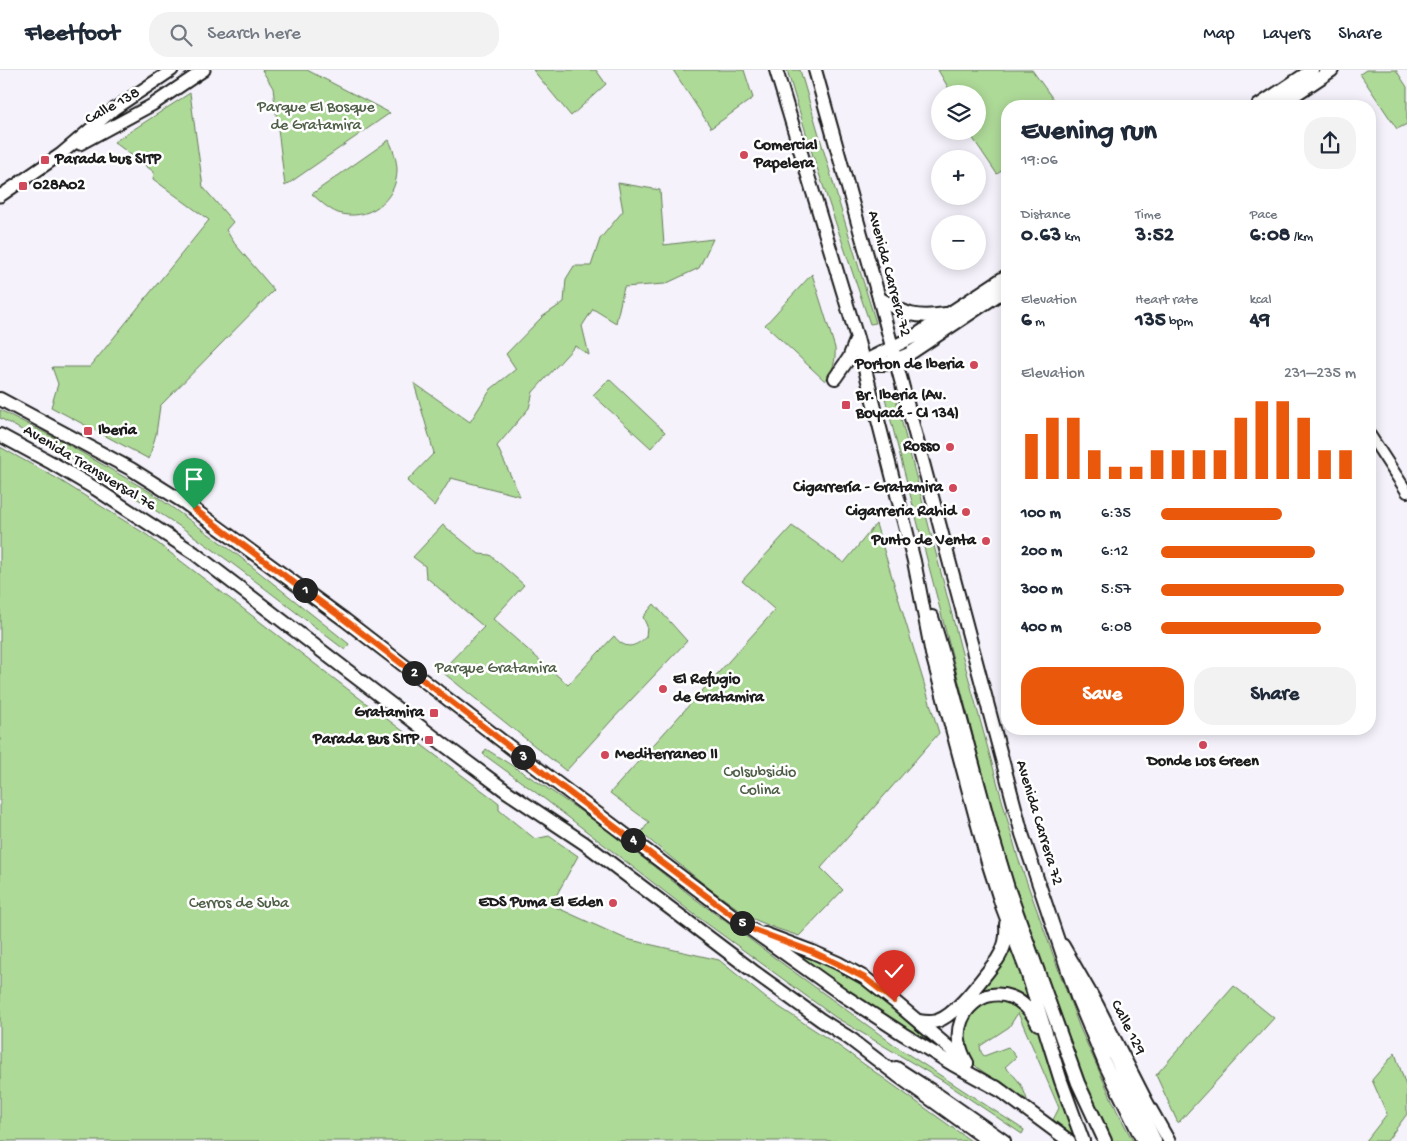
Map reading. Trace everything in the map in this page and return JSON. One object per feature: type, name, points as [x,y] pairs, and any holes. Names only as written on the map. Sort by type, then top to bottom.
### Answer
[{"type":"main road","name":"Calle 138","points":[[0,196],[143,97],[148,90],[147,86],[172,70]]},
{"type":"main road","name":"Calle 138","points":[[61,154],[152,105],[204,70]]},
{"type":"main road","points":[[776,70],[857,338],[914,561],[942,650],[1008,888],[1078,1083],[1104,1141]]},
{"type":"main road","name":"Avenida Carrera 72","points":[[815,70],[879,298],[1022,834],[1077,997],[1129,1115],[1143,1141]]},
{"type":"main road","points":[[1267,100],[1312,70]]},
{"type":"main road","points":[[1287,100],[1332,70]]},
{"type":"main road","points":[[863,362],[879,364],[915,336],[1001,280]]},
{"type":"main road","points":[[894,354],[909,354],[1001,293]]},
{"type":"main road","points":[[879,298],[909,314],[918,316],[928,317],[951,313]]},
{"type":"main road","points":[[836,378],[849,358],[857,338]]},
{"type":"main road","name":"Avenida Transversal 76","points":[[0,399],[131,469],[185,503],[345,620],[749,928],[903,1034],[1004,1093]]},
{"type":"main road","name":"Avenida Transversal 76","points":[[0,435],[96,489],[194,553],[506,791],[584,844],[753,971],[821,1020],[938,1095],[1004,1141]]},
{"type":"main road","points":[[914,561],[932,654],[987,859],[1083,1141]]},
{"type":"main road","points":[[918,1021],[931,1022],[948,1016],[997,960],[1002,952],[1006,938],[1002,906]]},
{"type":"main road","name":"Avenida Transversal 76","points":[[749,928],[813,952],[855,972],[874,985],[1004,1093]]},
{"type":"main road","points":[[1055,931],[1155,1141]]},
{"type":"main road","name":"Calle 129","points":[[1055,931],[1097,1004],[1169,1141]]},
{"type":"main road","points":[[967,1063],[958,1040],[958,1031],[962,1019],[971,1005],[986,996],[1003,995],[1011,997],[1028,1008],[1050,1046]]},
{"type":"main road","points":[[846,1036],[989,1141]]},
{"type":"main road","points":[[1004,1093],[1069,1141]]},
{"type":"street","points":[[1376,444],[1407,492]]},
{"type":"green space","name":"Parque El Bosque de Gratamira","points":[[262,70],[307,70],[390,113],[285,186],[273,88]]},
{"type":"green space","points":[[533,70],[596,70],[606,84],[571,116]]},
{"type":"green space","points":[[673,70],[744,70],[753,98],[711,128]]},
{"type":"green space","points":[[787,70],[800,70],[876,323],[870,324],[813,156]]},
{"type":"green space","points":[[938,70],[1032,70],[1054,100],[1001,100],[1001,171],[997,174],[986,158],[986,150],[981,150],[974,140],[986,140],[986,85],[947,85]]},
{"type":"green space","points":[[1366,70],[1396,70],[1407,87],[1407,124],[1397,129],[1360,74]]},
{"type":"green space","points":[[190,93],[203,187],[233,222],[226,230],[235,244],[274,290],[160,406],[156,434],[149,459],[51,407],[58,384],[52,367],[90,367],[209,220],[153,179],[154,172],[114,142]]},
{"type":"green space","points":[[389,140],[396,162],[396,181],[386,200],[378,206],[369,212],[359,214],[338,213],[327,207],[312,194]]},
{"type":"green space","points":[[618,183],[660,190],[664,245],[713,239],[699,268],[665,284],[624,287],[616,323],[593,309],[582,326],[589,355],[575,346],[533,392],[529,408],[497,446],[520,496],[451,478],[434,506],[407,481],[434,453],[414,383],[470,422],[491,389],[516,369],[506,354],[542,317],[564,302],[566,279],[574,266],[591,266],[600,239],[623,211]]},
{"type":"green space","points":[[812,274],[835,348],[833,366],[825,381],[765,325]]},
{"type":"green space","points":[[609,379],[665,432],[651,448],[593,395]]},
{"type":"green space","points":[[895,396],[965,665],[1018,858],[1079,1026],[1117,1111],[1133,1141],[1111,1141],[1096,1111],[1007,866],[885,398]]},
{"type":"green space","points":[[0,410],[65,443],[152,493],[235,553],[349,644],[345,650],[185,530],[102,477],[0,418]]},
{"type":"green space","name":"Cerros de Suba","points":[[0,447],[58,479],[147,535],[499,803],[499,810],[535,839],[549,836],[578,856],[551,905],[626,939],[719,960],[767,999],[836,1044],[971,1141],[0,1141]]},
{"type":"green space","name":"Colsubsidio Colina","points":[[876,524],[939,733],[821,868],[843,890],[799,936],[751,918],[710,889],[641,833],[649,822],[610,793],[775,610],[742,581],[792,526],[844,563]]},
{"type":"green space","name":"Parque Gratamira","points":[[443,525],[479,554],[490,555],[524,585],[493,619],[568,685],[614,636],[622,644],[630,646],[646,637],[647,626],[643,617],[654,604],[687,641],[566,771],[441,671],[484,627],[426,577],[425,566],[413,557]]},
{"type":"green space","points":[[486,749],[605,828],[694,898],[900,1049],[1024,1130],[1022,1134],[943,1081],[835,1017],[691,912],[483,754]]},
{"type":"green space","points":[[1011,938],[1032,1003],[1014,994],[969,1001]]},
{"type":"green space","points":[[783,947],[812,957],[860,981],[942,1052],[893,1024]]},
{"type":"green space","points":[[1234,986],[1274,1018],[1178,1123],[1156,1075]]},
{"type":"green space","points":[[995,998],[1011,1001],[1031,1019],[1038,1030],[1056,1079],[1073,1135],[1053,1120],[1059,1108],[1018,1013],[1009,1027],[980,1046],[984,1056],[1008,1047],[1016,1057],[1005,1067],[1019,1083],[1028,1103],[973,1063],[961,1038],[969,1012]]},
{"type":"green space","points":[[1395,1053],[1407,1089],[1407,1114],[1387,1141],[1366,1141],[1387,1114],[1372,1080]]},
{"type":"place","name":"Comercial Papelera","points":[[744,155]]},
{"type":"place","name":"Parada bus SITP","points":[[45,160]]},
{"type":"place","name":"028A02","points":[[23,186]]},
{"type":"place","name":"Porton de Iberia","points":[[974,365]]},
{"type":"place","name":"Br. Iberia (Av. Boyacá - Cl 134)","points":[[846,405]]},
{"type":"place","name":"Iberia","points":[[88,431]]},
{"type":"place","name":"Rosso","points":[[950,447]]},
{"type":"place","name":"Cigarrería - Gratamira","points":[[953,488]]},
{"type":"place","name":"Cigarreria Rahid","points":[[966,512]]},
{"type":"place","name":"Punto de Venta","points":[[986,541]]},
{"type":"place","name":"El Refugio de Gratamira","points":[[663,689]]},
{"type":"place","name":"Gratamira","points":[[434,713]]},
{"type":"place","name":"Parada Bus SITP","points":[[429,740]]},
{"type":"place","name":"Donde Los Green","points":[[1203,745]]},
{"type":"place","name":"Mediterraneo II","points":[[605,755]]},
{"type":"place","name":"EDS Puma El Eden","points":[[613,903]]},
{"type":"route","points":[[194,509],[345,620],[749,928],[813,952],[855,972],[894,1001]]}]
